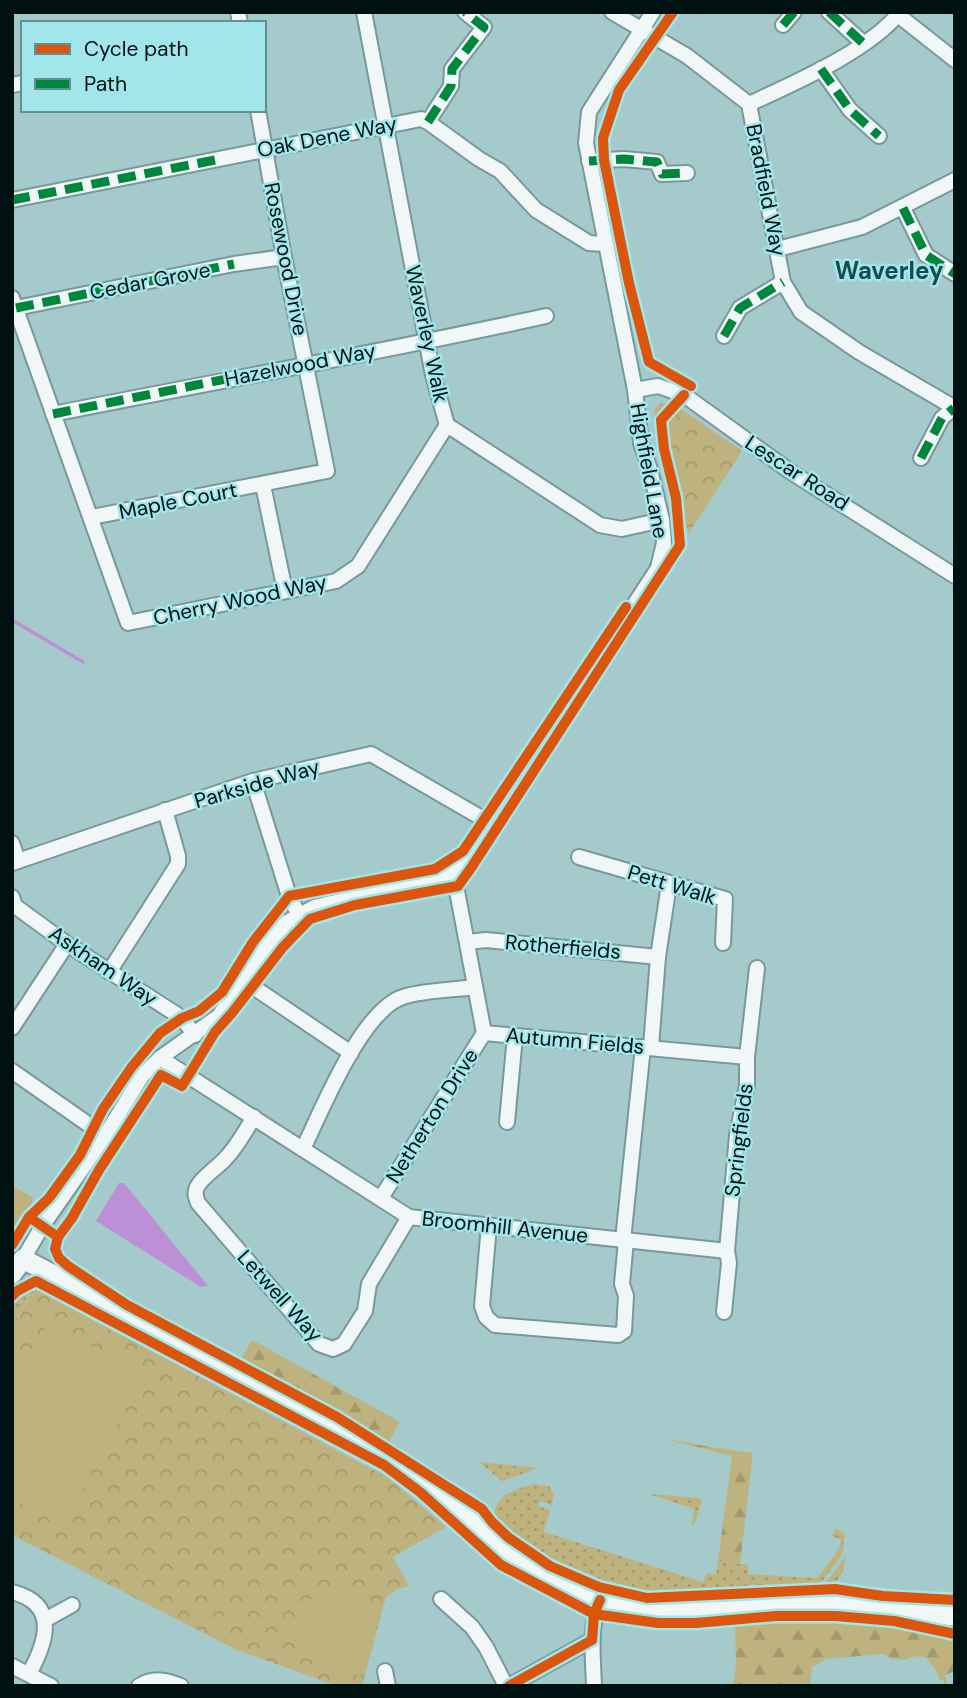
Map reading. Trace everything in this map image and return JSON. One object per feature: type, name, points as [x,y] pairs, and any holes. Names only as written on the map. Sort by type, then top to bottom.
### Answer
[{"type":"main road","points":[[18,1266],[272,1388],[391,1456],[521,1563],[600,1600],[648,1611],[675,1613],[849,1605],[955,1616]]},
{"type":"street","name":"Waverley Walk","points":[[364,12],[427,342],[447,425],[600,524],[622,529],[662,520]]},
{"type":"street","points":[[428,122],[451,86],[452,69],[484,27],[466,12]]},
{"type":"street","name":"Bradfield Way","points":[[612,12],[688,56],[749,104],[783,282],[801,312],[859,352],[955,408],[942,418],[921,458]]},
{"type":"street","name":"Highfield Lane","points":[[18,1266],[142,1076],[160,1058],[219,1016],[264,949],[287,922],[314,907],[439,878],[453,870],[492,824],[658,568],[664,543],[662,520],[641,443],[635,390],[586,143],[589,112],[653,12]]},
{"type":"street","points":[[783,25],[794,12]]},
{"type":"street","points":[[829,12],[863,43]]},
{"type":"street","points":[[749,104],[821,69],[863,43],[899,14],[955,60]]},
{"type":"street","points":[[821,69],[850,110],[879,136]]},
{"type":"street","name":"Rosewood Drive","points":[[258,112],[327,471],[263,485]]},
{"type":"street","name":"Oak Dene Way","points":[[12,200],[421,119],[500,172],[536,210],[589,243],[604,244]]},
{"type":"street","points":[[589,161],[624,159],[657,162],[662,174],[687,173]]},
{"type":"street","points":[[778,248],[862,227],[955,180]]},
{"type":"street","points":[[903,208],[926,255],[955,274]]},
{"type":"street","name":"Cedar Grove","points":[[14,303],[284,257]]},
{"type":"street","name":"Bradfield Way","points":[[724,336],[740,308],[783,282]]},
{"type":"street","name":"Cherry Wood Way","points":[[14,303],[128,623],[336,581],[358,566],[447,425]]},
{"type":"street","name":"Hazelwood Way","points":[[54,414],[307,363],[427,342],[546,316]]},
{"type":"street","name":"Lescar Road","points":[[635,390],[658,386],[684,395],[791,472],[955,576]]},
{"type":"street","points":[[263,485],[285,591]]},
{"type":"street","name":"Maple Court","points":[[92,517],[263,485]]},
{"type":"street","name":"Parkside Way","points":[[15,862],[253,781],[371,754],[492,824]]},
{"type":"street","points":[[253,781],[289,895],[299,915]]},
{"type":"street","points":[[109,972],[178,864],[165,810]]},
{"type":"street","points":[[12,843],[15,862]]},
{"type":"street","name":"Pett Walk","points":[[579,857],[725,899],[723,943]]},
{"type":"street","name":"Autumn Fields","points":[[453,870],[484,1034],[747,1057]]},
{"type":"street","points":[[489,1225],[482,1306],[486,1317],[495,1325],[618,1335],[624,1331],[624,1240],[669,884]]},
{"type":"street","name":"Askham Way","points":[[12,897],[15,906],[67,944],[182,1018],[195,1035]]},
{"type":"street","name":"Rotherfields","points":[[468,942],[486,940],[658,957]]},
{"type":"street","points":[[12,1028],[67,944]]},
{"type":"street","name":"Springfields","points":[[724,1312],[737,1135],[747,1085],[747,1057],[757,968]]},
{"type":"street","points":[[243,980],[351,1053]]},
{"type":"street","points":[[303,1149],[351,1053],[377,1013],[405,996],[475,987]]},
{"type":"street","name":"Netherton Drive","points":[[381,1198],[484,1034]]},
{"type":"street","points":[[508,1122],[515,1036]]},
{"type":"street","name":"Broomhill Avenue","points":[[160,1058],[410,1217],[727,1251]]},
{"type":"street","points":[[12,1071],[105,1136]]},
{"type":"street","name":"Letwell Way","points":[[254,1116],[230,1154],[196,1189],[195,1196],[198,1203],[319,1344],[333,1349],[344,1344],[365,1311],[369,1284],[410,1217]]},
{"type":"street","points":[[12,1592],[33,1601],[45,1619],[45,1642],[29,1674]]},
{"type":"street","points":[[441,1599],[472,1627],[507,1686],[592,1640]]},
{"type":"street","points":[[594,1686],[592,1640],[594,1614],[600,1600]]},
{"type":"street","points":[[45,1619],[72,1605]]},
{"type":"street","points":[[12,1666],[51,1686]]},
{"type":"street","points":[[139,1686],[155,1680],[181,1686]]},
{"type":"green space","points":[[661,403],[674,404],[742,451],[689,533],[670,488],[655,438],[655,408]]},
{"type":"green space","points":[[12,1185],[33,1198],[29,1212],[12,1235]]},
{"type":"green space","points":[[29,1283],[44,1294],[29,1294],[12,1331],[12,1293],[17,1286]]},
{"type":"green space","points":[[30,1294],[44,1294],[387,1477],[446,1527],[393,1557],[409,1586],[386,1597],[362,1686],[337,1686],[237,1650],[12,1535],[12,1331]]},
{"type":"green space","points":[[47,1323],[144,1374],[63,1526],[12,1499],[12,1387]]},
{"type":"green space","points":[[252,1340],[400,1422],[389,1441],[241,1359]]},
{"type":"green space","points":[[664,1439],[753,1453],[740,1564],[718,1561],[732,1456]]},
{"type":"green space","points":[[479,1462],[539,1468],[502,1481]]},
{"type":"green space","points":[[534,1484],[549,1486],[554,1494],[552,1505],[540,1501],[538,1506],[550,1510],[544,1532],[703,1582],[707,1573],[716,1574],[718,1561],[748,1565],[748,1574],[817,1578],[839,1549],[841,1540],[832,1536],[835,1528],[845,1534],[842,1555],[816,1589],[655,1597],[610,1589],[547,1562],[493,1521],[497,1505],[505,1495]]},
{"type":"green space","points":[[649,1494],[700,1498],[702,1501],[695,1523],[691,1526],[694,1509]]},
{"type":"green space","points":[[490,1523],[519,1548],[554,1570],[602,1589],[651,1601],[827,1593],[821,1596],[684,1605],[637,1601],[583,1586],[522,1555]]},
{"type":"green space","points":[[846,1556],[843,1571],[833,1588],[822,1588]]},
{"type":"green space","points":[[315,1585],[382,1607],[360,1676],[293,1654]]},
{"type":"green space","points":[[788,1619],[858,1621],[955,1640],[955,1671],[945,1675],[948,1686],[944,1686],[943,1680],[939,1680],[927,1658],[916,1656],[903,1660],[892,1659],[883,1654],[826,1659],[812,1667],[810,1686],[733,1686],[736,1665],[735,1623]]},
{"type":"shaded area","points":[[119,1183],[124,1183],[208,1286],[201,1287],[96,1221]]},
{"type":"waterway","points":[[12,620],[83,662]]},
{"type":"marked path","points":[[428,122],[451,86],[452,69],[484,27],[465,12]]},
{"type":"marked path","points":[[783,25],[794,12]]},
{"type":"marked path","points":[[829,12],[863,43]]},
{"type":"marked path","points":[[821,69],[850,110],[879,136]]},
{"type":"marked path","points":[[589,161],[624,159],[657,162],[662,174],[687,173]]},
{"type":"marked path","points":[[12,200],[215,160]]},
{"type":"marked path","points":[[903,208],[926,255],[955,274]]},
{"type":"marked path","points":[[16,308],[234,264]]},
{"type":"marked path","points":[[724,336],[740,308],[783,282]]},
{"type":"marked path","points":[[53,414],[246,375]]},
{"type":"marked path","points":[[921,458],[942,418],[954,408]]},
{"type":"cycle path","points":[[673,12],[619,90],[603,138],[604,160],[629,283],[649,362],[691,386]]},
{"type":"cycle path","points":[[58,1237],[161,1075],[182,1086],[215,1032],[283,947],[310,919],[355,905],[458,886],[680,545],[676,498],[664,449],[661,420],[684,395]]},
{"type":"cycle path","points":[[12,1245],[29,1217],[49,1198],[80,1155],[103,1109],[131,1068],[160,1033],[182,1018],[199,1011],[222,992],[253,942],[289,896],[435,869],[463,851],[626,607]]},
{"type":"cycle path","points":[[29,1217],[58,1237],[55,1249],[59,1258],[127,1305],[337,1417],[482,1509],[509,1538],[550,1566],[599,1587],[647,1598],[835,1589],[883,1596],[955,1600]]},
{"type":"cycle path","points":[[12,1296],[36,1281],[384,1465],[420,1492],[501,1565],[594,1614],[658,1623],[696,1623],[776,1616],[836,1616],[894,1621],[955,1634]]},
{"type":"cycle path","points":[[509,1686],[592,1640],[594,1614],[600,1600]]},
{"type":"district","name":"Waverley","points":[[889,270]]}]
